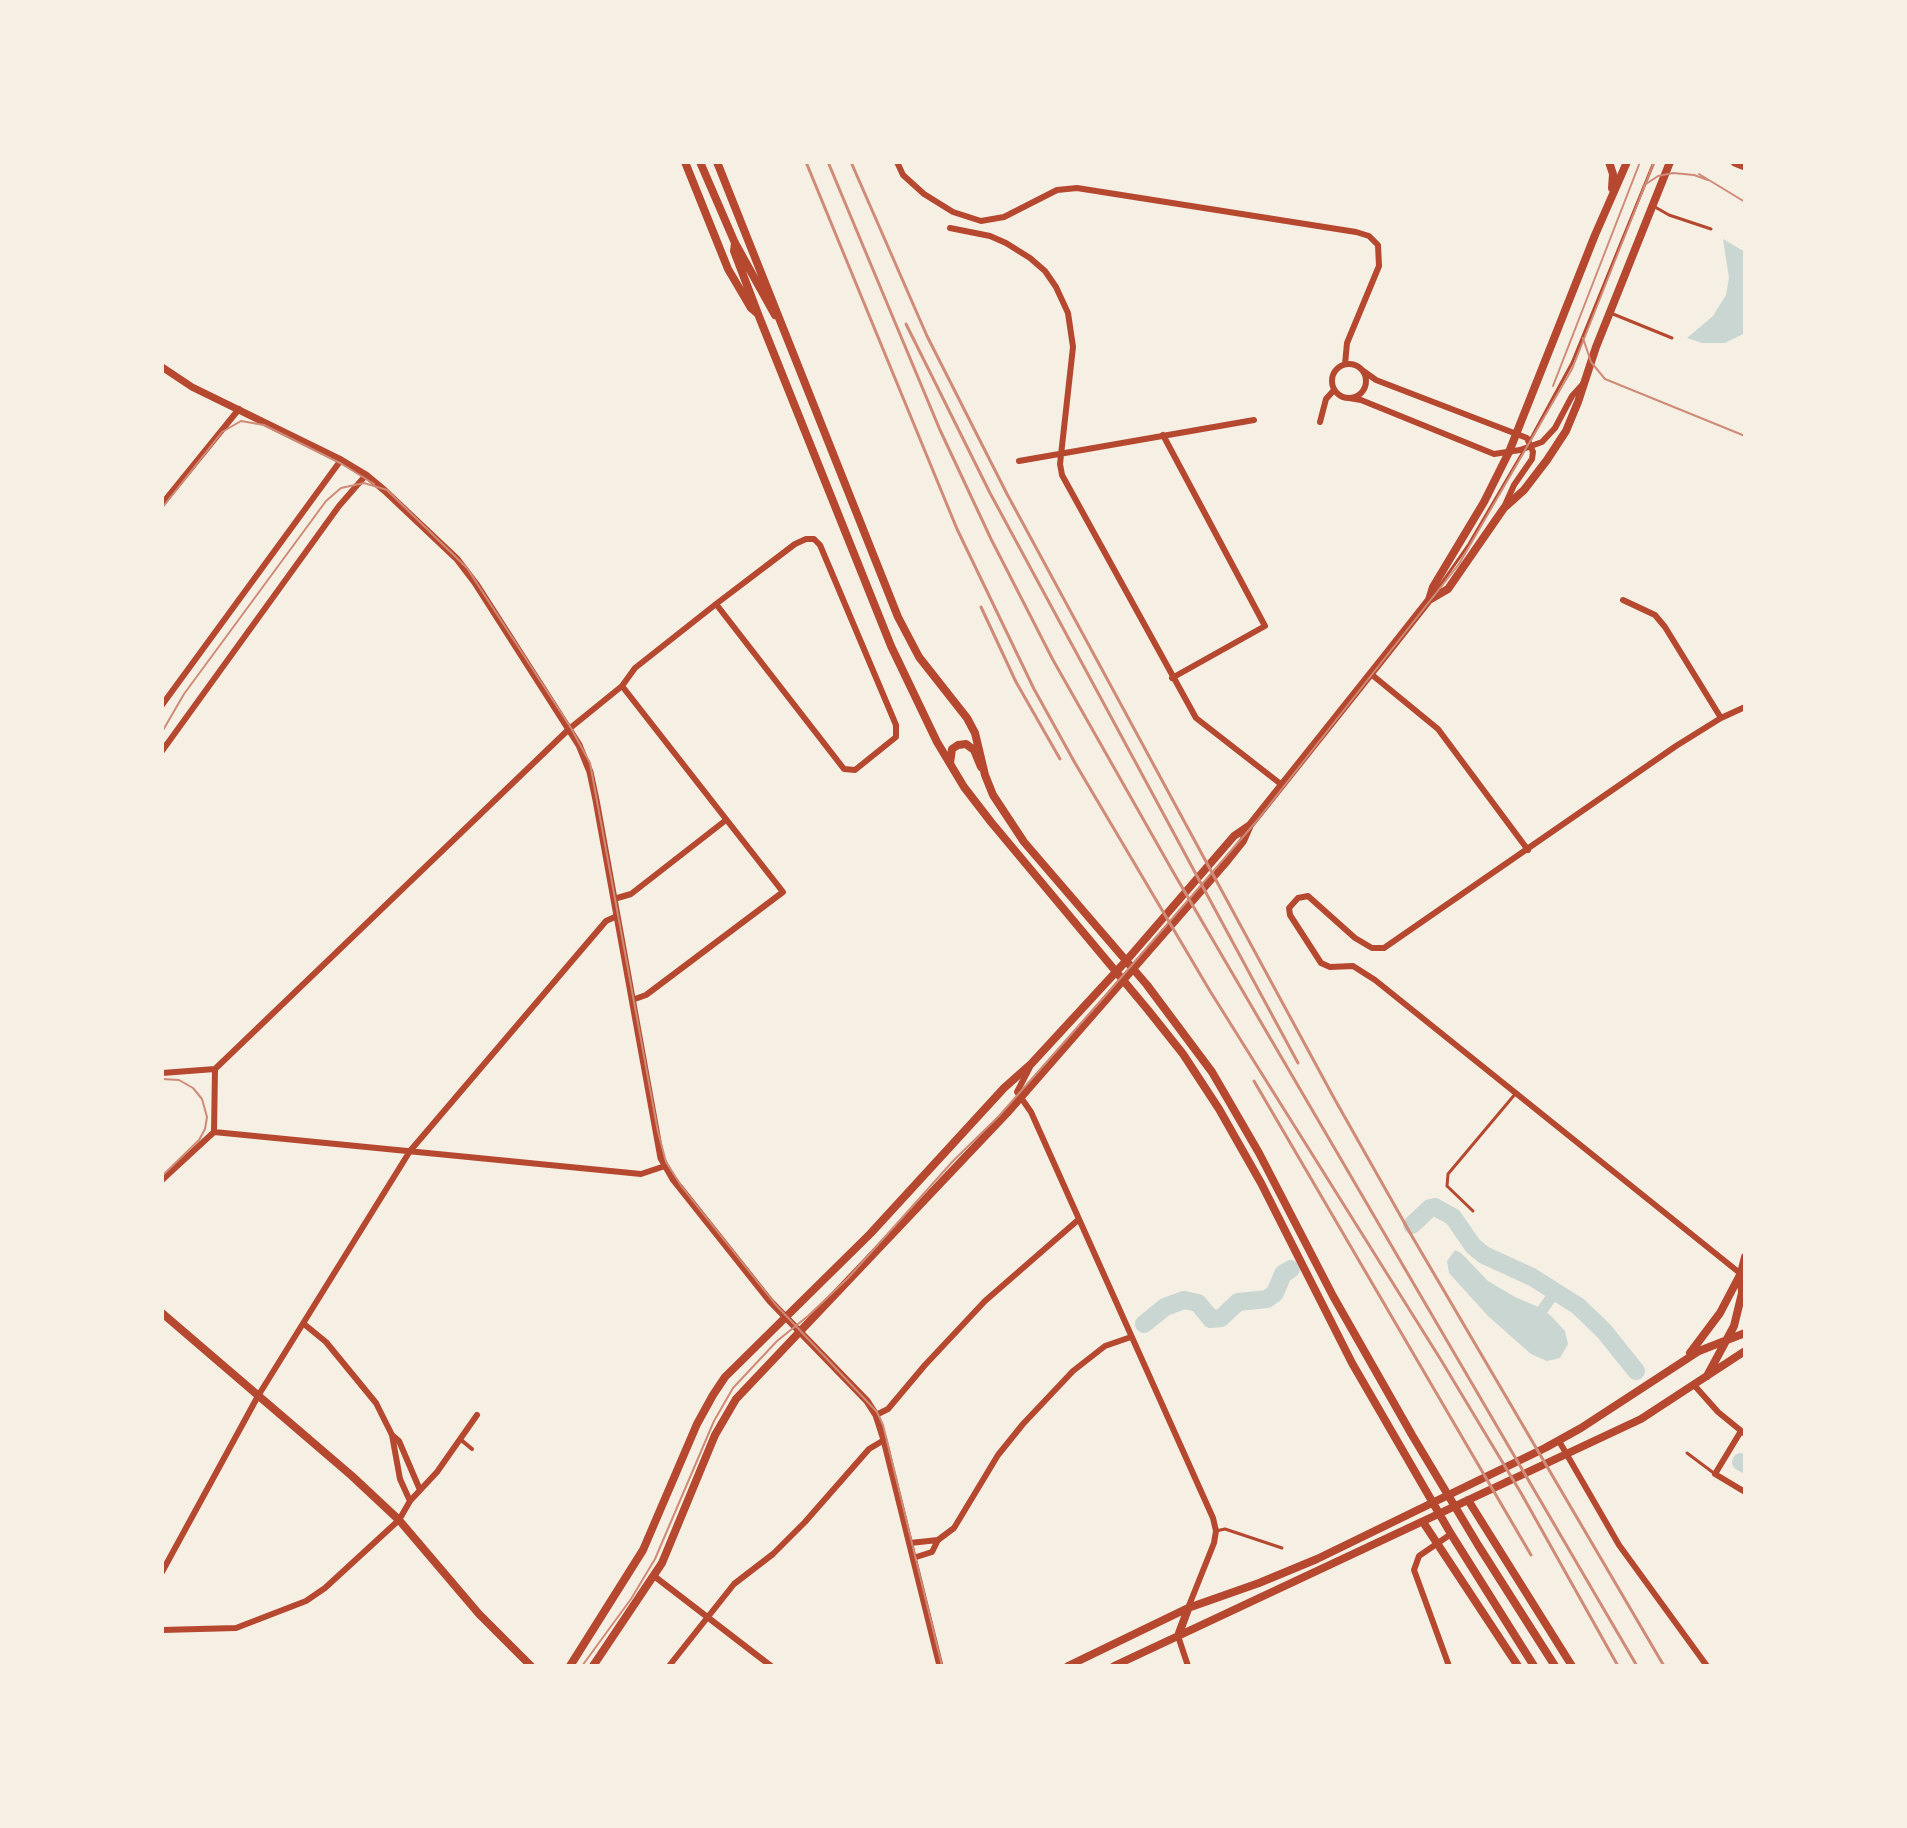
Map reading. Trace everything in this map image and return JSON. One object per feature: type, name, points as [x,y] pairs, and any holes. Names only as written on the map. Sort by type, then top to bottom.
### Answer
[{"type":"main road","points":[[685,162],[728,269],[751,308],[758,314]]},
{"type":"main road","points":[[700,162],[735,243],[778,319]]},
{"type":"main road","points":[[717,162],[898,617],[919,657],[967,718],[975,733],[985,775]]},
{"type":"main road","points":[[1609,162],[1613,174],[1612,192]]},
{"type":"main road","points":[[570,1666],[643,1550],[713,1395],[725,1377],[870,1234],[1004,1088],[1031,1064],[1116,973],[1132,962],[1235,851],[1250,825],[1429,600],[1433,587],[1484,502],[1509,452],[1612,192],[1627,162]]},
{"type":"main road","points":[[1429,600],[1448,589],[1504,508],[1524,490],[1559,441],[1578,402],[1670,162]]},
{"type":"main road","points":[[735,243],[734,251],[758,314],[891,646],[929,729],[991,822],[1183,1054],[1261,1183],[1352,1363],[1451,1534],[1534,1666]]},
{"type":"main road","points":[[950,764],[952,749],[958,745],[966,744],[974,750],[1000,807],[1024,842],[1132,962],[1195,1047],[1259,1153],[1333,1296],[1459,1514],[1555,1666]]},
{"type":"main road","points":[[593,1666],[662,1563],[724,1417],[752,1381],[799,1335],[1020,1096],[1122,981],[1132,962]]},
{"type":"main road","points":[[1706,1377],[1729,1338],[1742,1293],[1745,1257]]},
{"type":"main road","points":[[1684,1360],[1720,1313],[1743,1276]]},
{"type":"main road","points":[[162,1313],[399,1520],[488,1625],[531,1666]]},
{"type":"main road","points":[[1068,1666],[1188,1608],[1317,1559],[1545,1448],[1684,1360],[1745,1333]]},
{"type":"main road","points":[[1114,1666],[1641,1419],[1745,1351]]},
{"type":"main road","points":[[1468,1500],[1572,1666]]},
{"type":"main road","points":[[1451,1534],[1459,1525],[1459,1514]]},
{"type":"main road","points":[[1423,1522],[1518,1666]]},
{"type":"main road","points":[[1178,1636],[1188,1608]]},
{"type":"street","points":[[897,162],[903,175],[924,194],[953,212],[981,221],[1004,217],[1057,190],[1077,188],[1369,236],[1380,252],[1379,266],[1347,343],[1345,364]]},
{"type":"street","points":[[950,228],[990,236],[1006,243],[1045,271],[1056,287],[1068,313],[1073,347],[1060,455],[1062,475],[1196,718],[1282,785]]},
{"type":"street","points":[[1504,508],[1514,485],[1529,465],[1533,452],[1529,445],[1517,433],[1376,380],[1352,364],[1345,364],[1333,373],[1334,390],[1341,396],[1361,400],[1494,454],[1509,452],[1529,445],[1542,442],[1555,428],[1572,396],[1582,385]]},
{"type":"street","points":[[162,367],[192,387],[366,475],[430,532],[468,573],[569,729],[585,756],[590,772],[657,1141],[665,1166],[783,1318],[867,1401],[876,1415],[940,1666]]},
{"type":"street","points":[[1349,398],[1365,388],[1366,378],[1362,370]]},
{"type":"street","points":[[1320,422],[1326,399],[1334,390]]},
{"type":"street","points":[[162,504],[239,409]]},
{"type":"street","points":[[1019,461],[1254,420]]},
{"type":"street","points":[[1163,435],[1265,626],[1172,678]]},
{"type":"street","points":[[1494,454],[1498,471]]},
{"type":"street","points":[[162,705],[341,460]]},
{"type":"street","points":[[162,751],[339,506],[366,475]]},
{"type":"street","points":[[162,1073],[215,1069],[569,729],[622,686],[635,668],[716,604],[795,544],[814,539],[820,545],[898,731],[896,737],[855,770],[848,771],[841,767],[716,604]]},
{"type":"street","points":[[1623,600],[1655,615],[1665,627],[1721,718]]},
{"type":"street","points":[[1371,674],[1438,729],[1528,850]]},
{"type":"street","points":[[622,686],[783,892],[646,995],[632,1000]]},
{"type":"street","points":[[1743,1276],[1366,974],[1353,966],[1330,967],[1321,963],[1289,911],[1294,900],[1306,895],[1355,938],[1380,949],[1399,939],[1676,746],[1745,707]]},
{"type":"street","points":[[614,899],[631,894],[726,820]]},
{"type":"street","points":[[162,1572],[258,1396],[410,1151],[606,921],[617,916]]},
{"type":"street","points":[[1031,1064],[1017,1092],[1031,1112],[1206,1500],[1216,1531],[1188,1608]]},
{"type":"street","points":[[162,1180],[214,1132],[215,1069]]},
{"type":"street","points":[[214,1132],[641,1174],[665,1166]]},
{"type":"street","points":[[876,1415],[888,1409],[985,1301],[1078,1220]]},
{"type":"street","points":[[304,1324],[326,1342],[376,1403],[392,1435],[400,1479],[410,1501]]},
{"type":"street","points":[[913,1558],[928,1555],[938,1540],[954,1528],[998,1455],[1063,1382],[1095,1353],[1131,1337]]},
{"type":"street","points":[[1694,1385],[1718,1412],[1743,1433],[1715,1474],[1745,1492]]},
{"type":"street","points":[[162,1630],[236,1628],[306,1601],[325,1588],[399,1520],[410,1501],[477,1415]]},
{"type":"street","points":[[392,1435],[399,1441],[420,1490]]},
{"type":"street","points":[[460,1439],[472,1449]]},
{"type":"street","points":[[669,1666],[734,1584],[773,1554],[873,1445],[884,1440]]},
{"type":"street","points":[[1559,1441],[1619,1545],[1707,1666]]},
{"type":"street","points":[[1449,1666],[1414,1570],[1421,1553],[1451,1534]]},
{"type":"street","points":[[910,1543],[938,1540]]},
{"type":"street","points":[[654,1576],[771,1666]]},
{"type":"street","points":[[1178,1636],[1188,1666]]},
{"type":"lane","points":[[1429,600],[1469,544],[1529,445],[1572,363],[1654,162]]},
{"type":"lane","points":[[1653,206],[1669,215],[1711,229]]},
{"type":"lane","points":[[1610,313],[1672,338]]},
{"type":"lane","points":[[1473,1211],[1447,1186],[1448,1174],[1516,1093]]},
{"type":"lane","points":[[1687,1453],[1715,1474]]},
{"type":"lane","points":[[1216,1531],[1225,1529],[1282,1548]]},
{"type":"shaded area","points":[[1723,239],[1745,252],[1745,333],[1725,343],[1702,343],[1687,338],[1713,316],[1726,295],[1729,278]]},
{"type":"shaded area","points":[[1455,1250],[1488,1281],[1543,1309],[1552,1317],[1565,1331],[1568,1344],[1560,1358],[1547,1361],[1531,1354],[1488,1316],[1449,1273],[1447,1261]]},
{"type":"waterway","points":[[1412,1225],[1435,1207],[1453,1217],[1473,1246],[1484,1255],[1532,1277],[1578,1306],[1604,1331],[1636,1371]]},
{"type":"waterway","points":[[1144,1324],[1165,1307],[1184,1300],[1198,1303],[1211,1319],[1221,1318],[1238,1302],[1267,1299],[1275,1293],[1283,1274],[1291,1269]]},
{"type":"waterway","points":[[1543,1309],[1555,1292]]},
{"type":"waterway","points":[[1741,1462],[1745,1464]]},
{"type":"tram line","points":[[1553,386],[1640,162]]},
{"type":"tram line","points":[[582,1666],[631,1599],[655,1559],[714,1421],[733,1388],[777,1341],[848,1278],[953,1161],[999,1116],[1105,996],[1255,823],[1459,564],[1572,369],[1654,162]]},
{"type":"tram line","points":[[1643,186],[1658,176],[1673,173],[1708,180]]},
{"type":"tram line","points":[[1699,174],[1745,202]]},
{"type":"tram line","points":[[1583,338],[1591,362],[1605,379],[1745,436]]},
{"type":"tram line","points":[[162,508],[222,432],[241,421],[264,425],[342,464],[374,484]]},
{"type":"tram line","points":[[162,732],[184,694],[326,501],[341,488],[364,483],[387,490],[467,568],[571,728],[590,763],[666,1162],[682,1187],[776,1305],[877,1412],[883,1425],[942,1666]]},
{"type":"tram line","points":[[162,1079],[179,1080],[193,1088],[202,1099],[207,1117],[199,1140],[162,1176]]},
{"type":"railway","points":[[806,162],[957,529],[1034,689],[1210,991],[1521,1493],[1618,1666]]},
{"type":"railway","points":[[828,162],[940,430],[1053,660],[1172,870],[1637,1666]]},
{"type":"railway","points":[[851,162],[927,336],[1007,494],[1334,1098],[1664,1666]]},
{"type":"railway","points":[[906,324],[990,493],[1298,1063]]},
{"type":"railway","points":[[981,607],[1016,682],[1060,759]]},
{"type":"railway","points":[[1254,1081],[1531,1555]]}]
